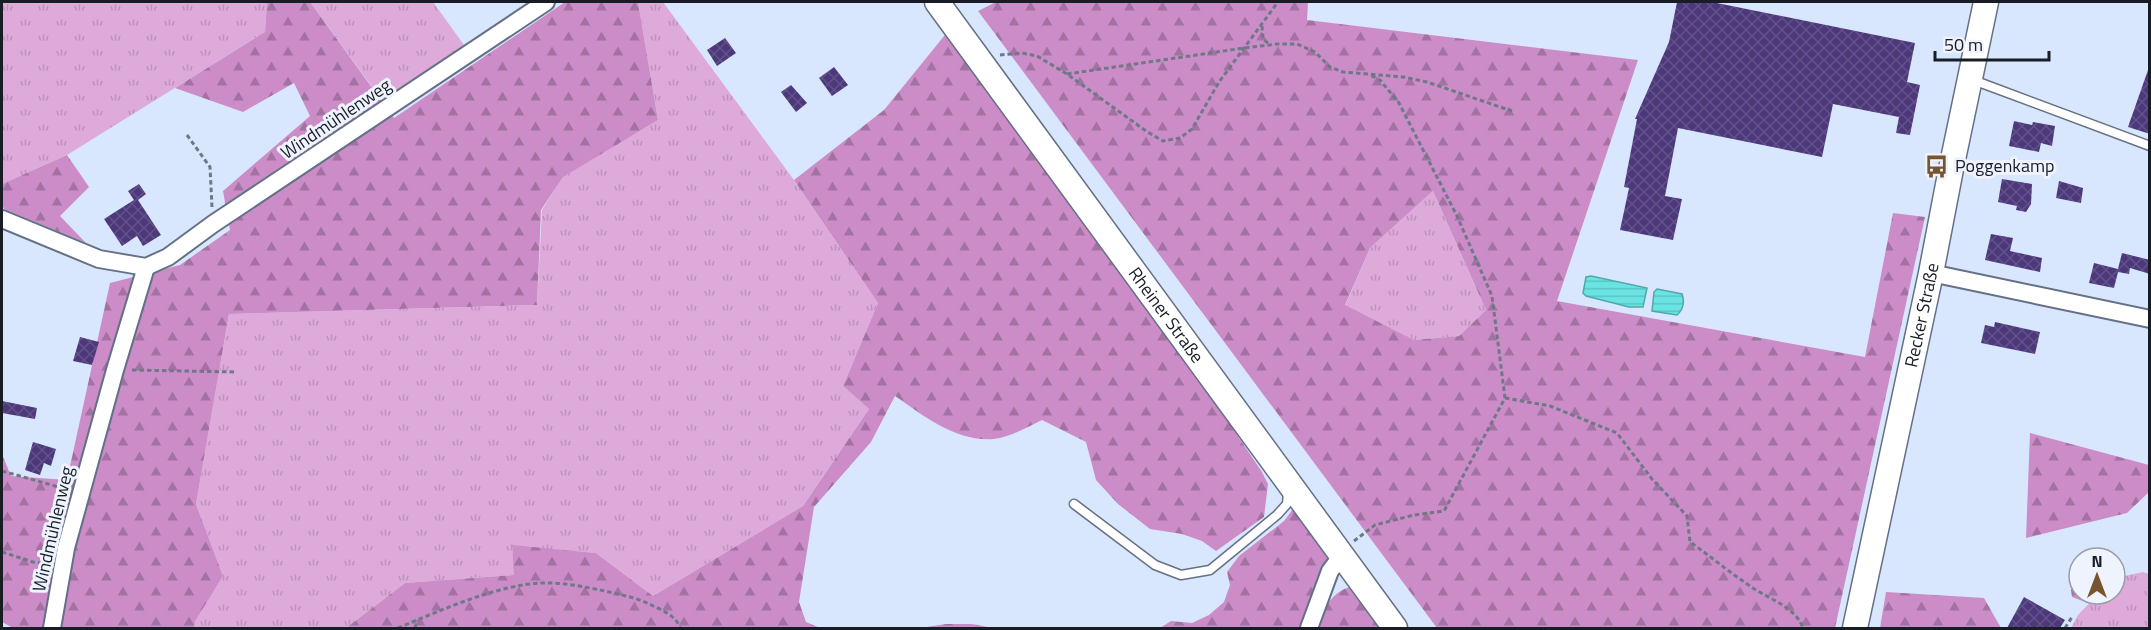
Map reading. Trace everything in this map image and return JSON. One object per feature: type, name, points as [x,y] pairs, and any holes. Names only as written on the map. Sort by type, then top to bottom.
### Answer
[{"type":"main road","name":"Rheiner Straße","points":[[937,2],[1395,628]]},
{"type":"main road","name":"Recker Straße","points":[[1855,628],[1986,2]]},
{"type":"street","name":"Windmühlenweg","points":[[52,628],[63,566],[82,489],[146,267],[168,257],[213,224],[546,2]]},
{"type":"street","points":[[2,219],[99,259],[146,267]]},
{"type":"street","points":[[1931,273],[2150,319]]},
{"type":"street","points":[[1309,628],[1330,571],[1342,555]]},
{"type":"lane","points":[[1971,80],[2150,146]]},
{"type":"lane","points":[[1074,504],[1155,565],[1181,575],[1210,570],[1277,515],[1287,504],[1288,480]]},
{"type":"path","points":[[982,63],[994,56],[1022,53],[1037,56],[1067,74],[1146,131],[1164,141],[1180,138],[1192,129],[1206,102],[1278,2]]},
{"type":"path","points":[[1262,24],[1263,39],[1271,45]]},
{"type":"path","points":[[1067,74],[1244,48],[1297,44],[1323,58],[1330,67],[1427,82],[1512,111]]},
{"type":"path","points":[[1342,555],[1351,544],[1375,525],[1414,515],[1444,511],[1505,398],[1492,296],[1456,216],[1399,103],[1380,80],[1370,75]]},
{"type":"path","points":[[187,135],[210,167],[213,224]]},
{"type":"path","points":[[115,370],[236,372]]},
{"type":"path","points":[[1505,398],[1550,406],[1617,433],[1652,479],[1687,516],[1690,542],[1751,587],[1785,606],[1800,620],[1803,628]]},
{"type":"path","points":[[2,471],[73,491],[82,489]]},
{"type":"path","points":[[2,552],[33,562],[63,566]]},
{"type":"path","points":[[398,628],[447,608],[507,589],[542,583],[582,586],[637,598],[661,609],[679,623],[680,628]]},
{"type":"path","points":[[2065,628],[2072,617]]},
{"type":"path","points":[[415,628],[417,620]]},
{"type":"green space","points":[[2,2],[267,2],[265,32],[67,155],[2,184]]},
{"type":"green space","points":[[267,2],[310,2],[394,118],[565,2],[638,2],[658,120],[563,177],[541,210],[537,305],[229,314],[196,504],[223,576],[195,621],[194,628],[13,628],[2,622],[2,454],[11,476],[67,480],[110,283],[180,265],[230,230],[223,191],[310,116],[294,83],[243,112],[175,88],[265,32]]},
{"type":"green space","points":[[310,2],[433,2],[464,45],[383,102]]},
{"type":"green space","points":[[638,2],[663,2],[794,180],[878,303],[843,386],[869,409],[803,506],[653,596],[596,553],[512,546],[515,575],[405,583],[346,628],[194,628],[194,621],[223,576],[196,504],[229,314],[537,305],[542,210],[563,176],[658,120]]},
{"type":"green space","points":[[996,2],[1308,2],[1307,20],[1638,60],[1557,301],[1865,357],[1893,213],[1925,217],[1835,628],[1437,628],[978,11]],"holes":[[[1433,191],[1486,310],[1459,336],[1414,340],[1345,305],[1370,248]]]},
{"type":"green space","points":[[949,30],[1205,387],[1262,472],[1268,484],[1264,517],[1216,551],[1202,541],[1182,534],[1150,529],[1118,504],[1096,480],[1086,442],[1042,420],[1006,436],[980,439],[941,426],[895,396],[871,442],[814,507],[799,602],[806,622],[820,628],[346,628],[405,583],[514,575],[512,545],[596,553],[653,596],[803,506],[869,409],[843,386],[878,303],[794,180],[884,110]]},
{"type":"green space","points":[[67,155],[89,187],[60,216],[86,243],[4,209],[2,204],[2,184]]},
{"type":"green space","points":[[1433,191],[1486,310],[1459,336],[1414,340],[1345,306],[1370,248]]},
{"type":"green space","points":[[2030,433],[2149,465],[2149,492],[2127,513],[2026,538]]},
{"type":"green space","points":[[1293,509],[1327,557],[1326,567],[1301,628],[1160,628],[1171,621],[1192,623],[1209,615],[1224,602],[1230,585],[1227,572],[1239,556],[1284,521]]},
{"type":"green space","points":[[2143,572],[2149,574],[2149,628],[2071,628],[2087,606],[2127,606],[2127,575]]},
{"type":"green space","points":[[1349,587],[1379,628],[1316,628],[1332,598]]},
{"type":"green space","points":[[1886,592],[1984,598],[2001,628],[1880,628]]},
{"type":"green space","points":[[946,624],[972,624],[993,628],[920,628]]},
{"type":"shaded area","points":[[1591,276],[1647,288],[1643,307],[1629,307],[1586,296],[1583,293],[1586,277]]},
{"type":"shaded area","points":[[1657,289],[1682,294],[1683,306],[1677,315],[1652,311],[1654,292]]},
{"type":"building","points":[[1677,2],[1712,2],[1915,43],[1907,82],[1920,85],[1910,135],[1896,133],[1899,117],[1833,104],[1822,157],[1678,128],[1665,196],[1682,199],[1673,240],[1620,230],[1629,188],[1624,187],[1637,119],[1635,119],[1669,42]]},
{"type":"building","points":[[725,38],[736,53],[717,66],[707,50]]},
{"type":"building","points":[[834,67],[848,85],[832,96],[819,78]]},
{"type":"building","points":[[2148,70],[2150,70],[2150,134],[2128,127]]},
{"type":"building","points":[[791,85],[807,103],[796,112],[781,92]]},
{"type":"building","points":[[2014,121],[2055,126],[2052,146],[2041,143],[2039,152],[2009,146]]},
{"type":"building","points":[[2002,179],[2032,184],[2031,204],[2026,212],[2016,210],[2017,206],[1998,202]]},
{"type":"building","points":[[2059,181],[2083,188],[2081,203],[2056,198]]},
{"type":"building","points":[[139,184],[146,194],[138,200],[161,235],[143,246],[137,236],[122,246],[104,219],[134,200],[128,191]]},
{"type":"building","points":[[1991,234],[2013,238],[2010,251],[2042,258],[2040,272],[1985,260]]},
{"type":"building","points":[[2122,253],[2150,260],[2150,274],[2130,268],[2129,274],[2118,272],[2114,288],[2089,283],[2094,263],[2118,269]]},
{"type":"building","points":[[1995,322],[2040,332],[2035,354],[1981,343],[1985,325],[1994,327]]},
{"type":"building","points":[[80,337],[99,342],[92,365],[73,361]]},
{"type":"building","points":[[2,401],[37,408],[35,419],[2,413]]},
{"type":"building","points":[[33,442],[56,449],[51,466],[44,463],[40,475],[25,470]]},
{"type":"building","points":[[2024,597],[2065,620],[2060,628],[2007,628]]},
{"type":"place","name":"Poggenkamp","points":[[1937,166]]}]
